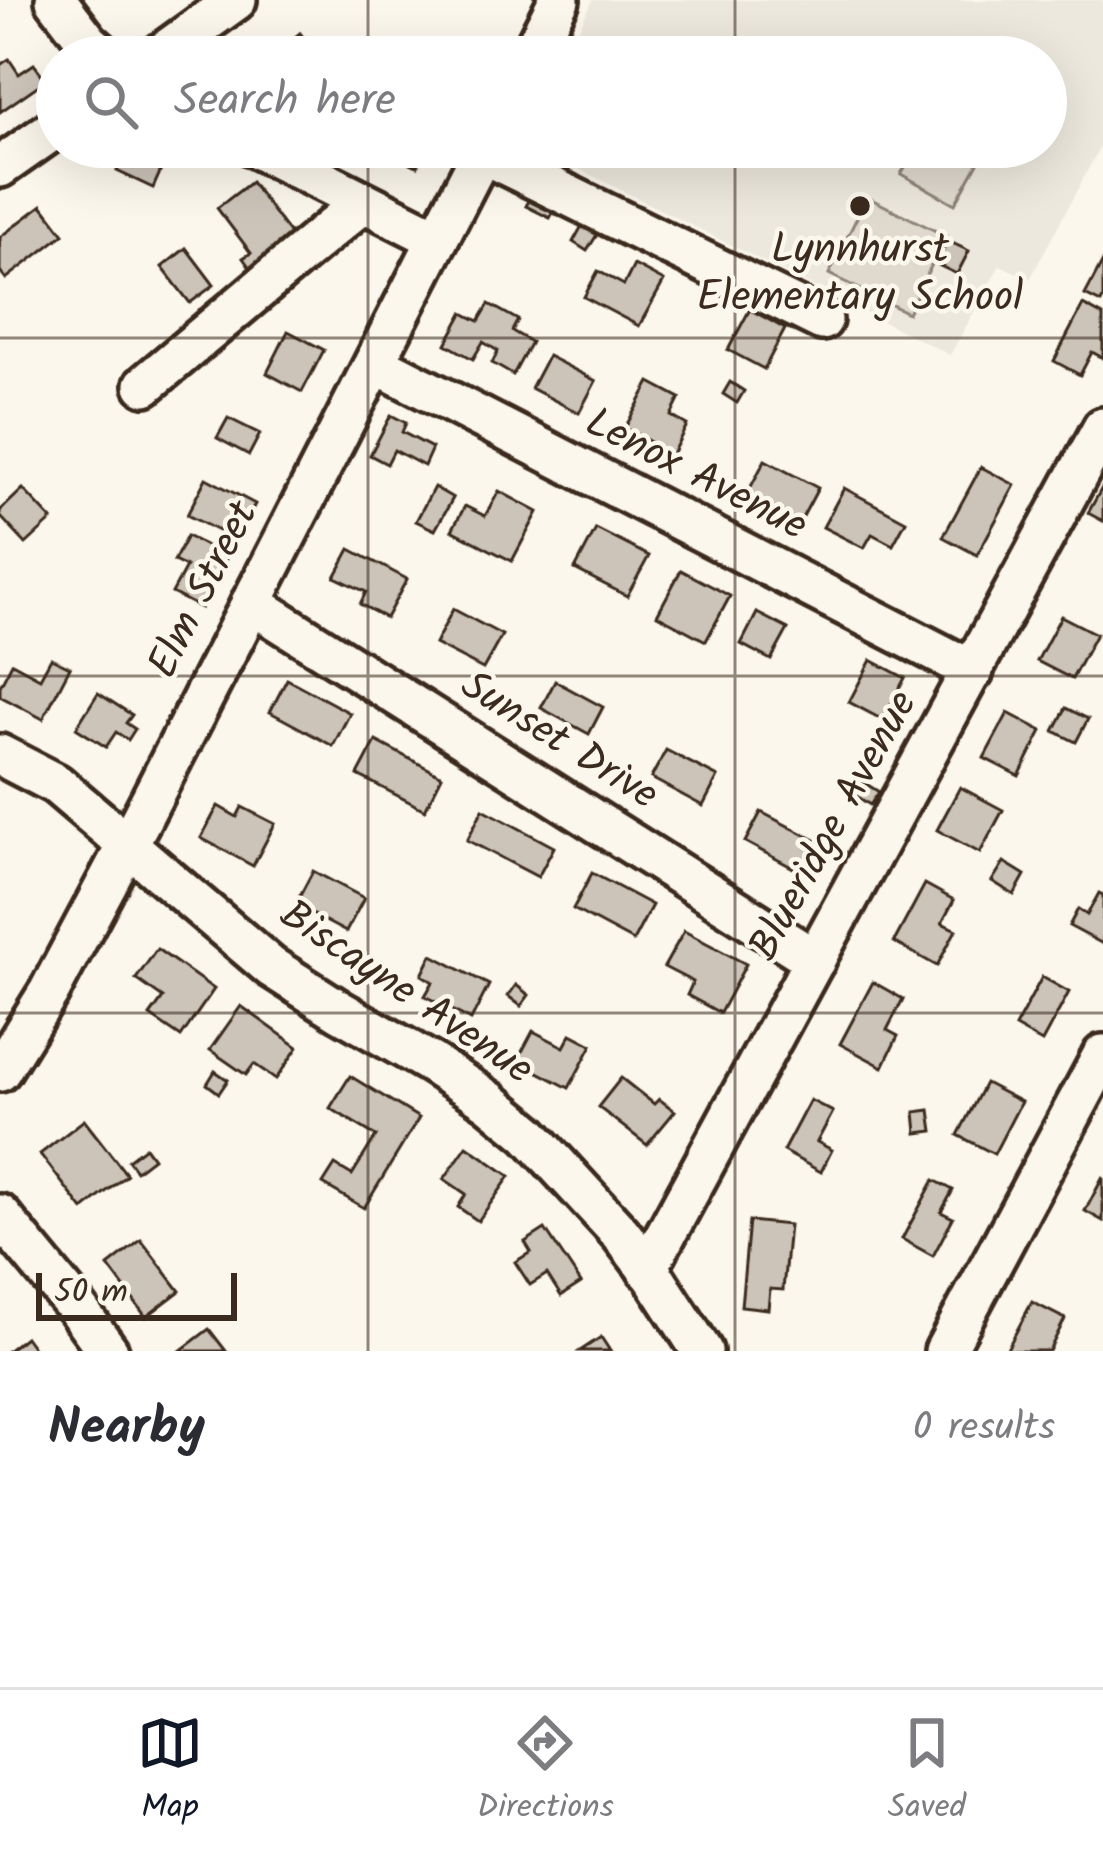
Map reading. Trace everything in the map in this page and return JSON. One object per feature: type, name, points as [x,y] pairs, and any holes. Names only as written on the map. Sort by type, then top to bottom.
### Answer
[{"type":"street","points":[[56,0],[83,36]]},
{"type":"street","points":[[186,36],[236,0]]},
{"type":"street","points":[[541,36],[560,0]]},
{"type":"street","points":[[0,167],[36,142]]},
{"type":"street","points":[[296,168],[438,239]]},
{"type":"street","name":"Elm Street","points":[[0,1071],[49,992],[128,844],[474,168]]},
{"type":"street","points":[[519,168],[822,320]]},
{"type":"street","points":[[146,385],[363,202]]},
{"type":"street","name":"Lenox Avenue","points":[[375,363],[973,671]]},
{"type":"street","name":"Blueridge Avenue","points":[[647,1269],[1103,428]]},
{"type":"street","name":"Sunset Drive","points":[[251,603],[815,960]]},
{"type":"street","name":"Biscayne Avenue","points":[[0,755],[56,784],[271,967],[489,1101],[529,1134],[621,1234],[701,1351]]},
{"type":"street","points":[[945,1351],[1103,1055]]},
{"type":"street","points":[[0,1215],[108,1351]]},
{"type":"shaded area","name":"Lynnhurst Elementary School","points":[[593,0],[1103,0],[1103,141],[1030,279],[1000,265],[950,355],[577,168],[1067,168],[1067,36],[575,36]]},
{"type":"shaded area","points":[[905,168],[975,168],[955,204],[901,174]]},
{"type":"shaded area","points":[[867,197],[946,236],[908,313],[829,274]]},
{"type":"building","points":[[9,59],[19,74],[34,64],[36,87],[0,112],[0,65]]},
{"type":"building","points":[[118,168],[162,168],[153,188]]},
{"type":"building","points":[[251,182],[295,241],[253,272],[243,258],[251,253],[217,208]]},
{"type":"building","points":[[531,197],[555,209],[550,218],[526,206]]},
{"type":"building","points":[[42,205],[64,234],[6,279],[0,271],[0,237]]},
{"type":"building","points":[[583,224],[598,233],[587,251],[573,242]]},
{"type":"building","points":[[948,241],[969,251],[957,274],[936,264]]},
{"type":"building","points":[[186,248],[214,285],[190,303],[162,267]]},
{"type":"building","points":[[1103,261],[1103,299],[1101,303],[1085,295]]},
{"type":"building","points":[[634,265],[664,281],[639,326],[584,297],[598,271],[624,285]]},
{"type":"building","points":[[489,304],[518,320],[512,331],[531,342],[513,375],[492,363],[498,351],[483,342],[473,359],[446,344],[463,313],[479,321]]},
{"type":"building","points":[[1083,305],[1103,316],[1103,358],[1092,352],[1080,375],[1054,361]]},
{"type":"building","points":[[750,309],[785,329],[764,369],[728,350]]},
{"type":"building","points":[[288,331],[324,350],[302,392],[267,373]]},
{"type":"building","points":[[548,356],[596,381],[579,413],[531,388]]},
{"type":"building","points":[[650,382],[680,398],[671,416],[687,425],[672,454],[625,428]]},
{"type":"building","points":[[730,382],[744,391],[737,403],[723,394]]},
{"type":"building","points":[[391,415],[406,423],[402,432],[432,448],[424,466],[394,450],[387,464],[370,455]]},
{"type":"building","points":[[228,418],[260,434],[249,455],[217,438]]},
{"type":"building","points":[[765,460],[818,488],[800,522],[747,494]]},
{"type":"building","points":[[981,467],[1015,485],[977,555],[943,537]]},
{"type":"building","points":[[206,478],[255,504],[236,540],[187,515]]},
{"type":"building","points":[[1103,486],[1103,521],[1088,513]]},
{"type":"building","points":[[434,487],[453,498],[435,530],[416,521]]},
{"type":"building","points":[[844,488],[906,521],[893,545],[872,534],[864,548],[823,527]]},
{"type":"building","points":[[23,489],[52,520],[26,544],[0,516]]},
{"type":"building","points":[[499,491],[538,512],[512,561],[452,530],[465,506],[485,516]]},
{"type":"building","points":[[596,529],[649,556],[627,596],[575,569]]},
{"type":"building","points":[[187,536],[227,557],[201,608],[172,593],[186,567],[174,561]]},
{"type":"building","points":[[350,549],[407,579],[386,618],[360,604],[366,592],[335,577]]},
{"type":"building","points":[[681,570],[730,596],[706,641],[657,615]]},
{"type":"building","points":[[453,609],[502,635],[483,669],[435,644]]},
{"type":"building","points":[[757,613],[788,629],[771,660],[741,644]]},
{"type":"building","points":[[1061,616],[1096,634],[1072,679],[1037,661]]},
{"type":"building","points":[[51,658],[70,667],[43,719],[0,696],[12,663],[40,678]]},
{"type":"building","points":[[871,660],[905,678],[883,720],[849,702]]},
{"type":"building","points":[[287,679],[350,713],[333,746],[270,712]]},
{"type":"building","points":[[555,681],[603,707],[589,734],[541,708]]},
{"type":"building","points":[[98,693],[132,715],[126,723],[135,729],[128,740],[116,732],[106,747],[76,728]]},
{"type":"building","points":[[1066,708],[1088,719],[1076,742],[1054,731]]},
{"type":"building","points":[[1008,713],[1042,731],[1019,776],[984,758]]},
{"type":"building","points":[[376,741],[442,776],[425,810],[358,775]]},
{"type":"building","points":[[666,750],[718,777],[703,806],[651,778]]},
{"type":"building","points":[[863,782],[879,792],[870,805],[855,795]]},
{"type":"building","points":[[960,787],[1003,810],[980,853],[937,830]]},
{"type":"building","points":[[218,806],[237,817],[242,807],[275,824],[253,866],[201,838]]},
{"type":"building","points":[[483,809],[554,847],[538,877],[467,840]]},
{"type":"building","points":[[761,812],[815,840],[799,871],[745,842]]},
{"type":"building","points":[[1004,862],[1025,875],[1014,895],[992,881]]},
{"type":"building","points":[[313,871],[364,898],[346,932],[295,905]]},
{"type":"building","points":[[592,873],[652,905],[633,941],[573,909]]},
{"type":"building","points":[[925,884],[954,900],[942,923],[956,930],[937,966],[894,942]]},
{"type":"building","points":[[1099,893],[1103,895],[1103,944],[1069,926],[1078,909],[1087,915]]},
{"type":"building","points":[[684,931],[746,964],[720,1013],[687,995],[693,982],[664,967]]},
{"type":"building","points":[[157,949],[214,989],[181,1037],[150,1016],[163,998],[136,979]]},
{"type":"building","points":[[432,955],[489,985],[471,1020],[425,996],[433,982],[422,975]]},
{"type":"building","points":[[1042,977],[1069,992],[1042,1042],[1015,1027]]},
{"type":"building","points":[[873,982],[903,999],[887,1030],[898,1036],[883,1067],[840,1044]]},
{"type":"building","points":[[516,985],[529,995],[521,1006],[508,996]]},
{"type":"building","points":[[241,1006],[298,1047],[276,1079],[254,1064],[246,1075],[210,1050]]},
{"type":"building","points":[[533,1031],[564,1047],[571,1034],[592,1045],[569,1088],[517,1061]]},
{"type":"building","points":[[215,1071],[228,1080],[219,1093],[207,1084]]},
{"type":"building","points":[[350,1076],[419,1118],[364,1208],[323,1184],[335,1165],[352,1175],[376,1136],[330,1108]]},
{"type":"building","points":[[621,1078],[654,1104],[659,1099],[675,1111],[647,1145],[598,1107]]},
{"type":"building","points":[[985,1083],[1021,1102],[994,1154],[958,1135]]},
{"type":"building","points":[[810,1100],[833,1112],[817,1142],[832,1150],[821,1172],[783,1151]]},
{"type":"building","points":[[930,1110],[933,1131],[917,1133],[915,1112]]},
{"type":"building","points":[[84,1120],[127,1175],[83,1210],[40,1154]]},
{"type":"building","points":[[467,1146],[510,1176],[478,1221],[458,1207],[466,1194],[444,1179]]},
{"type":"building","points":[[145,1147],[153,1158],[136,1171],[128,1160]]},
{"type":"building","points":[[1103,1177],[1103,1221],[1085,1211]]},
{"type":"building","points":[[934,1180],[953,1190],[941,1212],[953,1218],[933,1256],[902,1239]]},
{"type":"building","points":[[749,1221],[789,1225],[783,1290],[770,1289],[768,1309],[741,1306]]},
{"type":"building","points":[[545,1229],[581,1283],[561,1296],[547,1274],[530,1285],[515,1262],[531,1252],[525,1242]]},
{"type":"building","points":[[141,1240],[180,1291],[146,1317],[108,1266]]},
{"type":"building","points":[[1032,1302],[1065,1319],[1049,1351],[1006,1351]]},
{"type":"building","points":[[209,1329],[226,1351],[180,1351]]},
{"type":"building","points":[[25,1337],[35,1351],[7,1351]]},
{"type":"building","points":[[601,1337],[610,1351],[580,1351]]},
{"type":"place","name":"Lynnhurst Elementary School","points":[[860,206]]}]
